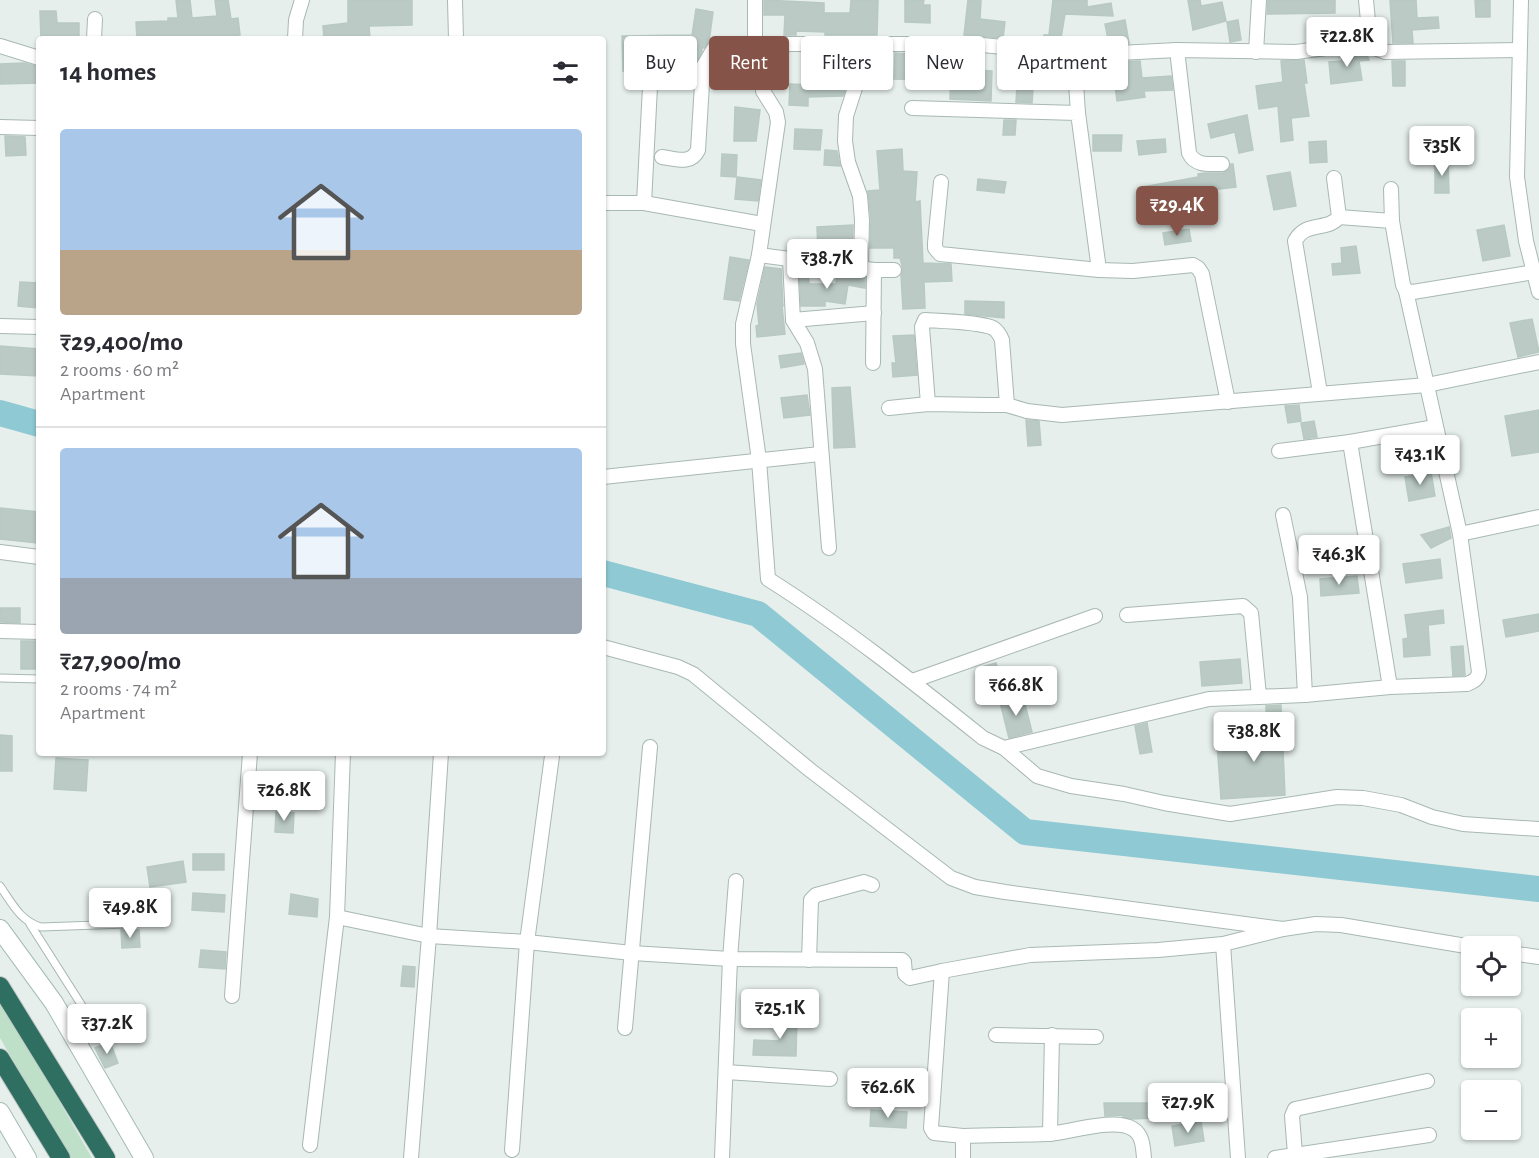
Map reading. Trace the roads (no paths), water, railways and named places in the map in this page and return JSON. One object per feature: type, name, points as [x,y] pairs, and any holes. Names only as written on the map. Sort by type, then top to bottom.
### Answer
[{"type":"highway","points":[[0,986],[106,1158]]},
{"type":"highway","points":[[0,1058],[61,1158]]},
{"type":"street","points":[[295,36],[296,20],[302,0]]},
{"type":"street","points":[[455,0],[456,36]]},
{"type":"street","points":[[755,0],[757,36]]},
{"type":"street","points":[[1256,52],[1259,0]]},
{"type":"street","points":[[1366,0],[1370,42],[1384,52],[1519,50]]},
{"type":"street","points":[[1521,0],[1517,177],[1526,242],[1539,292]]},
{"type":"street","points":[[94,36],[95,19]]},
{"type":"street","points":[[1128,52],[1296,51],[1370,42]]},
{"type":"street","points":[[893,44],[972,44],[997,46]]},
{"type":"street","points":[[0,46],[36,57]]},
{"type":"street","points":[[1177,50],[1189,153],[1197,162],[1222,164]]},
{"type":"street","points":[[662,157],[689,160],[695,158],[698,150],[703,67],[709,55]]},
{"type":"street","points":[[644,203],[650,90]]},
{"type":"street","points":[[763,90],[776,112],[778,122],[759,255],[743,324],[743,344],[759,460],[768,579],[828,618],[983,738],[1004,748],[1037,776],[1048,780],[1230,814],[1337,797],[1363,798],[1401,806],[1432,818],[1464,824],[1539,830]]},
{"type":"street","points":[[854,90],[846,116],[845,141],[848,162],[860,196],[874,313],[873,363]]},
{"type":"street","points":[[1076,90],[1099,270]]},
{"type":"street","points":[[912,108],[1078,113]]},
{"type":"street","points":[[0,127],[36,128]]},
{"type":"street","points":[[1334,178],[1338,217]]},
{"type":"street","points":[[941,182],[935,243],[935,248],[940,254],[1099,270],[1133,271],[1183,264],[1198,268],[1202,274],[1228,402]]},
{"type":"street","points":[[1004,748],[1209,699],[1467,684],[1478,678],[1478,659],[1460,534],[1406,291],[1402,285],[1392,221],[1391,189]]},
{"type":"street","points":[[606,203],[644,203],[762,224]]},
{"type":"street","points":[[1320,393],[1295,240],[1299,233],[1307,228],[1331,223],[1338,217],[1392,221]]},
{"type":"street","points":[[759,255],[894,270]]},
{"type":"street","points":[[790,260],[793,320],[807,343],[815,369],[829,548]]},
{"type":"street","points":[[1406,291],[1413,292],[1534,272]]},
{"type":"street","points":[[793,320],[874,313]]},
{"type":"street","points":[[928,404],[922,327],[925,320],[982,325],[992,327],[999,332],[1002,340],[1007,405]]},
{"type":"street","points":[[0,326],[36,327]]},
{"type":"street","points":[[889,408],[928,404],[1007,405],[1027,411],[1062,415],[1427,385],[1539,362]]},
{"type":"street","points":[[1280,451],[1350,442],[1435,426]]},
{"type":"street","points":[[1350,442],[1390,687]]},
{"type":"street","points":[[606,477],[820,454]]},
{"type":"street","points":[[1283,515],[1300,597],[1305,695]]},
{"type":"street","points":[[1460,534],[1539,517]]},
{"type":"street","points":[[0,552],[36,557]]},
{"type":"street","points":[[1127,615],[1243,606],[1251,613],[1259,696]]},
{"type":"street","points":[[912,681],[1095,616]]},
{"type":"street","points":[[0,631],[36,632]]},
{"type":"street","points":[[606,648],[678,667],[693,674],[810,770],[951,878],[975,887],[1005,892],[1283,929]]},
{"type":"street","points":[[625,1028],[650,747]]},
{"type":"street","points":[[232,996],[250,756]]},
{"type":"street","points":[[310,1145],[337,917],[343,756]]},
{"type":"street","points":[[411,1158],[441,756]]},
{"type":"street","points":[[512,1150],[527,942],[552,756]]},
{"type":"street","points":[[722,1158],[730,959],[736,881]]},
{"type":"street","points":[[810,960],[812,900],[816,895],[864,882],[872,885]]},
{"type":"street","points":[[337,917],[429,936],[527,942],[632,953],[730,959],[902,960],[906,975],[910,978],[1030,955],[1158,950],[1223,944],[1283,929],[1316,924],[1341,925],[1461,945]]},
{"type":"street","points":[[0,929],[54,1003],[144,1158]]},
{"type":"street","points":[[1223,944],[1238,1158]]},
{"type":"street","points":[[1521,955],[1539,957]]},
{"type":"street","points":[[942,971],[932,1128],[934,1133],[963,1136],[1050,1134],[1098,1126],[1127,1126],[1135,1130],[1142,1140],[1144,1158]]},
{"type":"street","points":[[996,1035],[1096,1037]]},
{"type":"street","points":[[1050,1134],[1052,1035]]},
{"type":"street","points":[[726,1072],[830,1079]]},
{"type":"street","points":[[1295,1154],[1292,1116],[1295,1109],[1427,1081]]},
{"type":"street","points":[[1,1116],[27,1158]]},
{"type":"street","points":[[1275,1158],[1429,1134]]},
{"type":"street","points":[[963,1136],[963,1158]]},
{"type":"lane","points":[[0,678],[36,679]]},
{"type":"lane","points":[[0,886],[21,916],[30,924],[91,1020]]},
{"type":"lane","points":[[30,924],[55,928],[126,924]]},
{"type":"waterway","points":[[0,413],[36,423]]},
{"type":"waterway","points":[[606,574],[758,614],[1025,832],[1539,889]]}]
